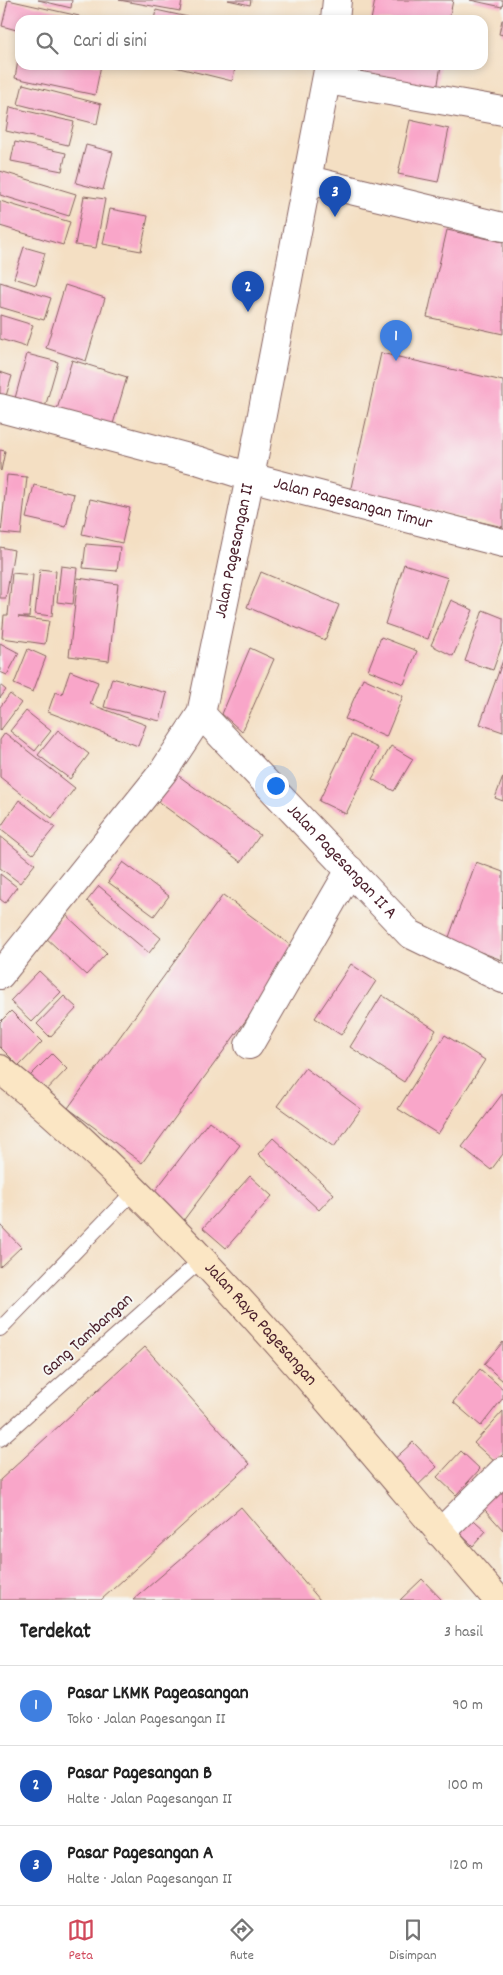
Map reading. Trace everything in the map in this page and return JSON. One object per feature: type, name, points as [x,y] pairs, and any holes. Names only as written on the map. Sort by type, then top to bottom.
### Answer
[{"type":"main road","name":"Jalan Raya Pagesangan","points":[[0,1069],[135,1190],[201,1260],[298,1368],[498,1600]]},
{"type":"street","points":[[335,15],[337,0]]},
{"type":"street","points":[[328,73],[503,111]]},
{"type":"street","name":"Jalan Pagesangan II","points":[[0,974],[163,772],[201,714],[309,180],[328,73]]},
{"type":"street","points":[[309,180],[503,227]]},
{"type":"street","name":"Jalan Pagesangan Timur","points":[[0,408],[200,461],[250,477],[503,543]]},
{"type":"street","name":"Jalan Pagesangan II A","points":[[201,714],[410,934],[503,979]]},
{"type":"street","points":[[249,1045],[350,870]]},
{"type":"street","points":[[440,1533],[503,1471]]},
{"type":"lane","points":[[0,1329],[135,1190]]},
{"type":"lane","name":"Gang Tambangan","points":[[0,1439],[201,1260]]},
{"type":"building","points":[[8,0],[75,15],[15,15],[15,30],[2,26]]},
{"type":"building","points":[[38,0],[72,0],[71,8]]},
{"type":"building","points":[[119,0],[182,0],[180,11]]},
{"type":"building","points":[[228,0],[251,0],[250,5]]},
{"type":"building","points":[[375,0],[453,0],[450,15],[372,15]]},
{"type":"building","points":[[470,0],[503,0],[503,2],[502,7]]},
{"type":"building","points":[[156,10],[179,15],[155,15]]},
{"type":"building","points":[[503,20],[503,35],[499,34]]},
{"type":"building","points":[[16,70],[100,70],[95,95],[15,78]]},
{"type":"building","points":[[187,70],[235,70],[232,81]]},
{"type":"building","points":[[362,70],[440,70],[437,90],[361,75]]},
{"type":"building","points":[[23,84],[101,104],[97,124],[18,104]]},
{"type":"building","points":[[10,107],[74,122],[68,145],[6,131]]},
{"type":"building","points":[[410,120],[449,129],[438,182],[398,174]]},
{"type":"building","points":[[15,142],[66,153],[62,171],[11,161]]},
{"type":"building","points":[[86,145],[113,152],[103,190],[76,183]]},
{"type":"building","points":[[0,171],[76,194],[69,216],[0,195]]},
{"type":"building","points":[[84,196],[105,199],[96,248],[75,245]]},
{"type":"building","points":[[0,201],[70,222],[63,245],[0,226]]},
{"type":"building","points":[[110,209],[148,216],[141,251],[103,244]]},
{"type":"building","points":[[447,230],[503,242],[503,334],[427,317]]},
{"type":"building","points":[[24,247],[45,253],[36,285],[14,278]]},
{"type":"building","points":[[0,282],[51,298],[44,320],[0,307]]},
{"type":"building","points":[[65,285],[105,298],[86,361],[46,348]]},
{"type":"building","points":[[0,315],[33,325],[26,347],[0,339]]},
{"type":"building","points":[[381,353],[503,381],[503,527],[350,492]]},
{"type":"building","points":[[27,354],[58,362],[44,411],[14,402]]},
{"type":"building","points":[[72,360],[127,377],[110,434],[55,416]]},
{"type":"building","points":[[0,372],[12,376],[3,406],[0,405]]},
{"type":"building","points":[[0,450],[5,451],[1,471],[0,470]]},
{"type":"building","points":[[7,475],[27,477],[21,535],[1,533]]},
{"type":"building","points":[[34,485],[74,494],[66,527],[26,518]]},
{"type":"building","points":[[90,499],[130,508],[122,543],[82,534]]},
{"type":"building","points":[[86,544],[120,547],[117,571],[83,568]]},
{"type":"building","points":[[0,547],[14,550],[6,598],[0,598]]},
{"type":"building","points":[[404,564],[448,578],[428,639],[385,624]]},
{"type":"building","points":[[61,566],[77,568],[73,604],[57,602]]},
{"type":"building","points":[[40,569],[56,571],[52,616],[35,614]]},
{"type":"building","points":[[261,572],[339,605],[325,640],[247,607]]},
{"type":"building","points":[[12,573],[33,575],[29,617],[18,617],[49,621],[45,644],[2,638],[4,615],[8,615]]},
{"type":"building","points":[[78,578],[118,584],[109,661],[69,656]]},
{"type":"building","points":[[451,600],[473,610],[453,656],[431,645]]},
{"type":"building","points":[[483,610],[503,618],[503,642],[493,670],[465,661]]},
{"type":"building","points":[[381,637],[417,651],[404,684],[368,670]]},
{"type":"building","points":[[0,643],[19,653],[7,675],[0,672]]},
{"type":"building","points":[[250,648],[274,659],[242,732],[222,714]]},
{"type":"building","points":[[28,649],[46,657],[33,692],[14,684]]},
{"type":"building","points":[[503,660],[503,732],[480,724]]},
{"type":"building","points":[[70,671],[98,682],[90,704],[146,725],[138,746],[48,712],[55,692],[62,694]]},
{"type":"building","points":[[112,678],[167,693],[160,721],[104,707]]},
{"type":"building","points":[[363,678],[403,696],[386,737],[345,719]]},
{"type":"building","points":[[0,685],[6,690],[0,698]]},
{"type":"building","points":[[10,694],[21,703],[0,731],[0,707]]},
{"type":"building","points":[[26,711],[51,731],[35,751],[10,731]]},
{"type":"building","points":[[58,730],[89,754],[70,779],[38,755]]},
{"type":"building","points":[[5,733],[75,788],[52,818],[0,777],[0,740]]},
{"type":"building","points":[[351,735],[378,748],[346,814],[319,801]]},
{"type":"building","points":[[391,746],[413,759],[394,791],[372,779]]},
{"type":"building","points":[[172,771],[260,835],[241,862],[153,798]]},
{"type":"building","points":[[503,777],[503,801],[495,798]]},
{"type":"building","points":[[19,800],[55,827],[33,854],[0,828]]},
{"type":"building","points":[[0,836],[35,864],[20,883],[0,868]]},
{"type":"building","points":[[123,862],[169,896],[154,916],[108,882]]},
{"type":"building","points":[[476,862],[503,872],[502,960],[448,940]]},
{"type":"building","points":[[0,874],[17,887],[5,903],[0,899]]},
{"type":"building","points":[[99,886],[161,938],[149,953],[87,901]]},
{"type":"building","points":[[223,895],[297,950],[142,1163],[68,1108]]},
{"type":"building","points":[[65,914],[107,953],[86,975],[44,936]]},
{"type":"building","points":[[351,964],[376,981],[341,1035],[315,1018]]},
{"type":"building","points":[[39,971],[61,992],[32,1022],[10,1001]]},
{"type":"building","points":[[382,995],[436,1030],[404,1082],[350,1047]]},
{"type":"building","points":[[64,996],[77,1008],[50,1037],[37,1024]]},
{"type":"building","points":[[11,1011],[42,1042],[19,1066],[0,1047],[0,1022]]},
{"type":"building","points":[[445,1035],[485,1060],[438,1134],[398,1109]]},
{"type":"building","points":[[52,1054],[67,1069],[42,1095],[27,1079]]},
{"type":"building","points":[[305,1068],[361,1109],[334,1147],[277,1106]]},
{"type":"building","points":[[503,1093],[503,1154],[491,1170],[462,1147]]},
{"type":"building","points":[[209,1121],[240,1145],[183,1221],[151,1196]]},
{"type":"building","points":[[273,1138],[334,1194],[319,1210],[258,1154]]},
{"type":"building","points":[[250,1176],[272,1196],[226,1248],[203,1228]]},
{"type":"building","points":[[0,1225],[21,1247],[0,1267]]},
{"type":"building","points":[[503,1342],[503,1381],[484,1364]]},
{"type":"building","points":[[145,1347],[250,1464],[101,1600],[0,1600],[0,1480]]},
{"type":"building","points":[[480,1369],[503,1389],[503,1398],[481,1426],[453,1402]]},
{"type":"building","points":[[503,1411],[503,1454],[495,1462],[474,1443]]},
{"type":"building","points":[[413,1442],[437,1467],[414,1489],[390,1463]]},
{"type":"building","points":[[461,1451],[480,1469],[456,1495],[437,1477]]},
{"type":"building","points":[[503,1477],[503,1530],[477,1501]]},
{"type":"building","points":[[241,1507],[320,1600],[133,1600]]},
{"type":"building","points":[[465,1512],[486,1531],[473,1546],[452,1526]]},
{"type":"building","points":[[422,1579],[442,1600],[400,1600]]},
{"type":"place","name":"Pasar Pagesangan A","points":[[335,217]]},
{"type":"place","name":"Pasar Pagesangan B","points":[[248,312]]},
{"type":"place","name":"Pasar LKMK Pageasangan","points":[[396,361]]}]
